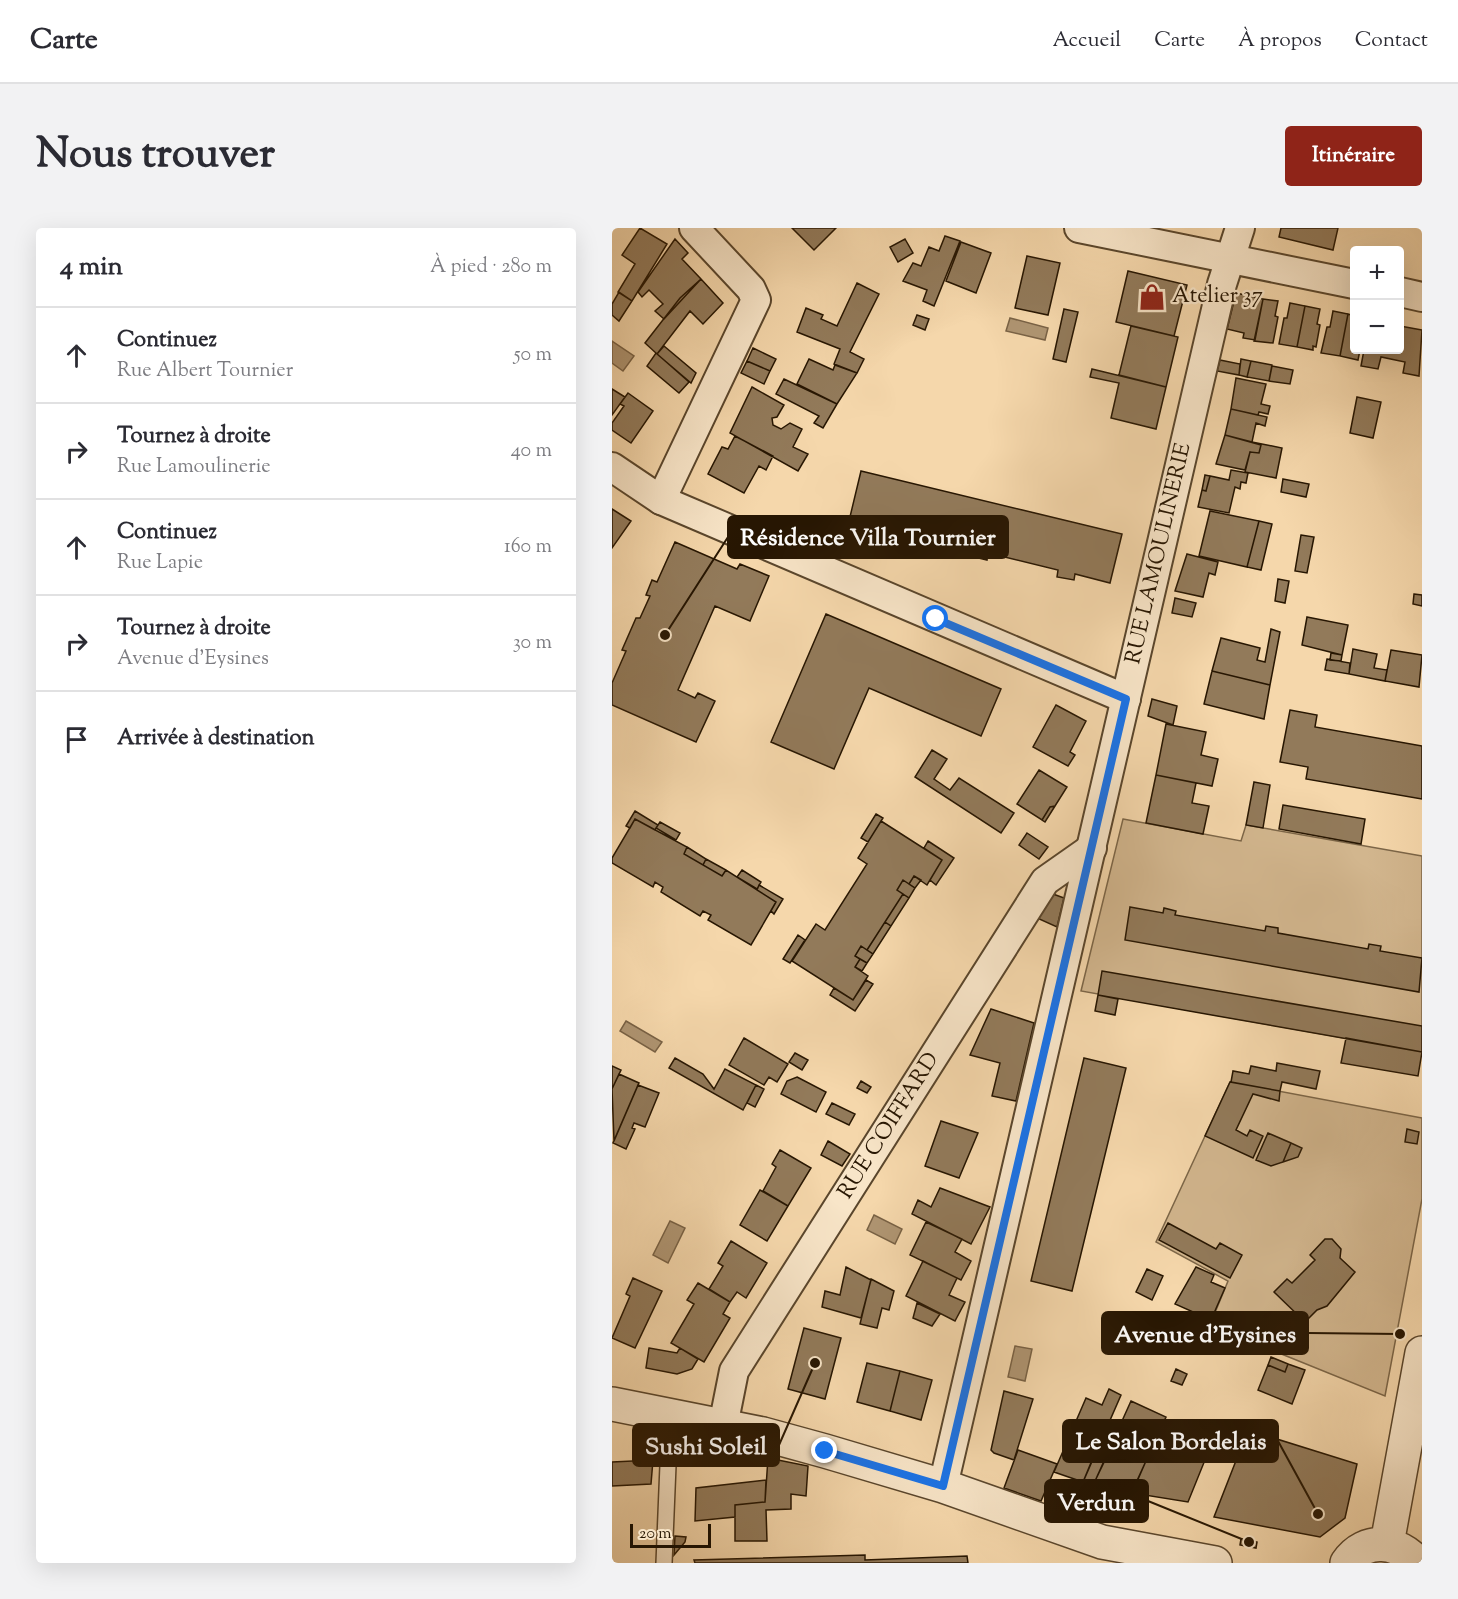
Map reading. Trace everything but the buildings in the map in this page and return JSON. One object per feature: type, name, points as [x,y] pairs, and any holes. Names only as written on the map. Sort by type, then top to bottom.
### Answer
[{"type":"street","points":[[661,500],[756,300],[751,289],[694,228]]},
{"type":"street","points":[[1079,228],[1350,283]]},
{"type":"street","name":"RUE LAMOULINERIE","points":[[943,1486],[1228,259],[1240,228]]},
{"type":"street","points":[[1404,293],[1422,297]]},
{"type":"street","points":[[612,467],[661,500],[1126,699]]},
{"type":"street","name":"RUE COIFFARD","points":[[723,1426],[734,1371],[1045,881],[1092,848]]},
{"type":"street","points":[[1387,1544],[1413,1448],[1422,1353]]},
{"type":"street","points":[[612,1404],[723,1426],[825,1451],[943,1486],[1102,1542],[1215,1563]]},
{"type":"street","points":[[1347,1563],[1361,1550],[1373,1545],[1387,1544],[1400,1547],[1417,1563]]},
{"type":"lane","points":[[664,1563],[670,1416]]},
{"type":"shaded area","points":[[1010,318],[1048,328],[1045,340],[1006,331]]},
{"type":"shaded area","points":[[612,341],[634,356],[623,371],[612,363]]},
{"type":"shaded area","points":[[1123,819],[1241,841],[1246,825],[1422,856],[1422,1052],[1081,991]]},
{"type":"shaded area","points":[[626,1021],[662,1042],[655,1052],[620,1031]]},
{"type":"shaded area","points":[[1230,1082],[1422,1118],[1422,1199],[1385,1396],[1210,1325],[1228,1281],[1156,1242]]},
{"type":"shaded area","points":[[874,1215],[902,1229],[895,1244],[867,1230]]},
{"type":"shaded area","points":[[670,1221],[685,1228],[668,1263],[653,1255]]},
{"type":"shaded area","points":[[1015,1346],[1032,1349],[1025,1381],[1008,1377]]},
{"type":"place","name":"Atelier 37","points":[[1152,297]]},
{"type":"place","name":"Résidence Villa Tournier","points":[[665,635]]},
{"type":"place","name":"Avenue d'Eysines","points":[[1400,1334]]},
{"type":"place","name":"Sushi Soleil","points":[[815,1363]]},
{"type":"place","name":"Le Salon Bordelais","points":[[1318,1514]]},
{"type":"place","name":"Verdun","points":[[1249,1542]]},
{"type":"route","points":[[825,1451],[943,1486],[1126,699],[936,619]]}]
